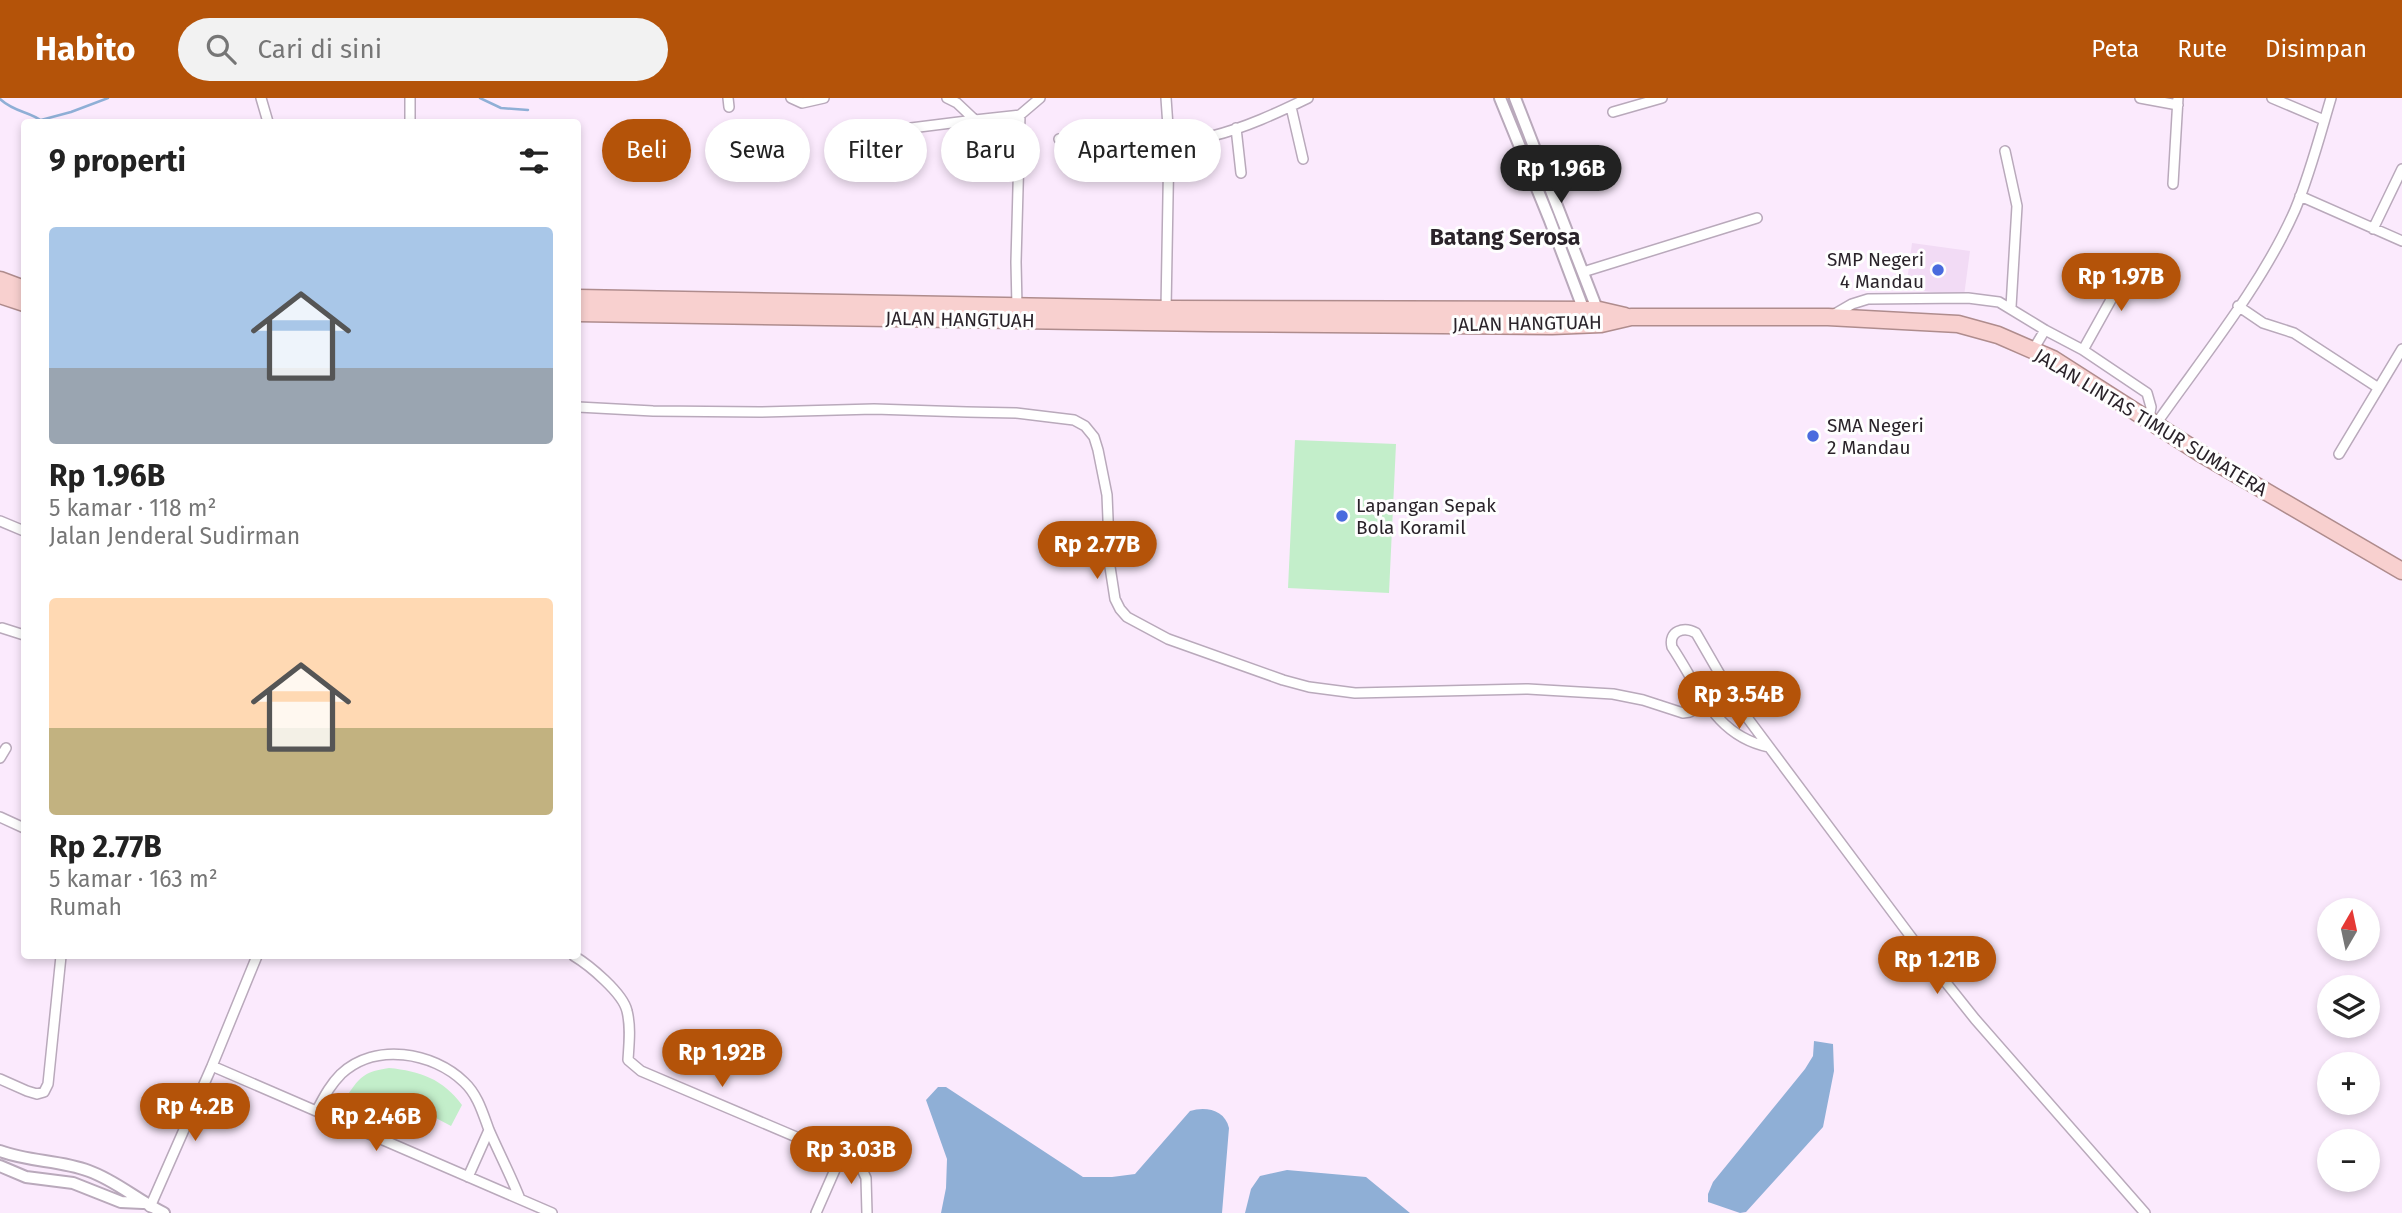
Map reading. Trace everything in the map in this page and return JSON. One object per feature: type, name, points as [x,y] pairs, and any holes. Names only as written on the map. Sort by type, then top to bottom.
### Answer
[{"type":"highway","points":[[0,280],[21,288]]},
{"type":"highway","points":[[0,295],[21,302]]},
{"type":"highway","name":"JALAN HANGTUAH","points":[[581,298],[1166,309],[1289,316]]},
{"type":"highway","name":"JALAN HANGTUAH","points":[[581,313],[1631,317]]},
{"type":"highway","name":"JALAN LINTAS TIMUR SUMATERA","points":[[1631,317],[1828,317],[1958,324],[1998,335],[2053,359],[2211,459],[2402,571]]},
{"type":"street","points":[[261,98],[267,119]]},
{"type":"street","points":[[410,98],[410,119]]},
{"type":"street","points":[[791,98],[802,103],[824,98]]},
{"type":"street","points":[[947,98],[957,103],[974,119]]},
{"type":"street","points":[[984,119],[1020,115],[1040,98]]},
{"type":"street","points":[[1167,98],[1167,119]]},
{"type":"street","points":[[1221,133],[1308,98]]},
{"type":"street","points":[[1500,98],[1593,317]]},
{"type":"street","points":[[1515,98],[1583,272],[1593,317]]},
{"type":"street","points":[[1613,112],[1662,98]]},
{"type":"street","points":[[2140,98],[2178,101],[2173,184]]},
{"type":"street","points":[[2272,98],[2324,120]]},
{"type":"street","points":[[2152,422],[2238,306],[2272,253],[2300,196],[2331,98]]},
{"type":"street","points":[[1291,107],[1303,159]]},
{"type":"street","points":[[1017,307],[1020,115]]},
{"type":"street","points":[[1236,128],[1241,173]]},
{"type":"street","points":[[1516,139],[1527,134]]},
{"type":"street","points":[[2005,151],[2017,206],[2011,307]]},
{"type":"street","points":[[2373,229],[2402,169]]},
{"type":"street","points":[[1166,309],[1168,182]]},
{"type":"street","points":[[2300,196],[2402,241]]},
{"type":"street","points":[[1583,272],[1757,218]]},
{"type":"street","points":[[2083,350],[2132,262]]},
{"type":"street","points":[[1828,317],[1868,299],[1968,298],[1999,302],[2083,350],[2147,393],[2152,422]]},
{"type":"street","points":[[2238,306],[2263,323],[2294,333],[2378,387]]},
{"type":"street","points":[[2033,350],[2045,330]]},
{"type":"street","points":[[2339,454],[2402,349]]},
{"type":"street","points":[[581,407],[666,411],[954,411],[1016,413],[1074,419],[1086,426],[1098,450],[1107,495],[1115,599],[1127,617],[1168,639],[1283,680],[1332,691],[1355,693],[1528,689],[1613,694],[1683,713],[1706,704]]},
{"type":"street","points":[[0,521],[21,530]]},
{"type":"street","points":[[2,628],[21,634]]},
{"type":"street","points":[[1769,747],[1754,744],[1729,730],[1706,704],[1672,647],[1673,635],[1679,630],[1696,633],[1737,704],[1821,815],[1876,892],[1975,1019],[2145,1213]]},
{"type":"street","points":[[0,758],[6,748]]},
{"type":"street","points":[[0,817],[21,827]]},
{"type":"street","points":[[0,1079],[37,1094],[44,1091],[48,1084],[61,959]]},
{"type":"street","points":[[147,1208],[212,1066],[256,959]]},
{"type":"street","points":[[578,959],[613,989],[627,1009],[628,1060],[642,1071],[861,1167],[866,1178],[867,1213]]},
{"type":"street","points":[[317,1110],[342,1073],[360,1061],[388,1054],[412,1055],[442,1066],[466,1083],[481,1106],[520,1199]]},
{"type":"street","points":[[212,1066],[552,1213]]},
{"type":"street","points":[[468,1177],[489,1130]]},
{"type":"street","points":[[0,1151],[87,1170],[126,1189],[147,1208]]},
{"type":"street","points":[[816,1213],[841,1156]]},
{"type":"street","points":[[0,1166],[22,1176],[73,1183],[121,1202],[164,1213]]},
{"type":"shaded area","name":"SMP Negeri 4 Mandau","points":[[1912,243],[1970,251],[1964,296],[1906,289]]},
{"type":"green space","name":"Lapangan Sepak Bola Koramil","points":[[1295,440],[1396,444],[1389,593],[1288,588]]},
{"type":"green space","points":[[389,1068],[421,1074],[439,1083],[455,1096],[462,1105],[451,1126],[415,1107],[406,1123],[347,1096],[364,1076]]},
{"type":"water","points":[[1814,1041],[1833,1044],[1834,1071],[1823,1127],[1746,1212],[1740,1213],[1708,1202],[1713,1182],[1805,1069],[1813,1056]]},
{"type":"water","points":[[938,1087],[946,1087],[1083,1177],[1135,1174],[1190,1111],[1208,1109],[1219,1113],[1229,1128],[1222,1213],[941,1213],[946,1188],[947,1159],[926,1100]]},
{"type":"water","points":[[1287,1170],[1366,1177],[1410,1213],[1245,1213],[1251,1189],[1260,1176]]},
{"type":"waterway","points":[[45,119],[108,98]]},
{"type":"waterway","points":[[480,98],[501,108],[528,110]]},
{"type":"waterway","points":[[0,99],[38,119]]},
{"type":"place","name":"SMP Negeri 4 Mandau","points":[[1938,270]]},
{"type":"place","name":"SMA Negeri 2 Mandau","points":[[1813,436]]},
{"type":"place","name":"Lapangan Sepak Bola Koramil","points":[[1342,516]]},
{"type":"district","name":"Batang Serosa","points":[[1505,237]]}]
